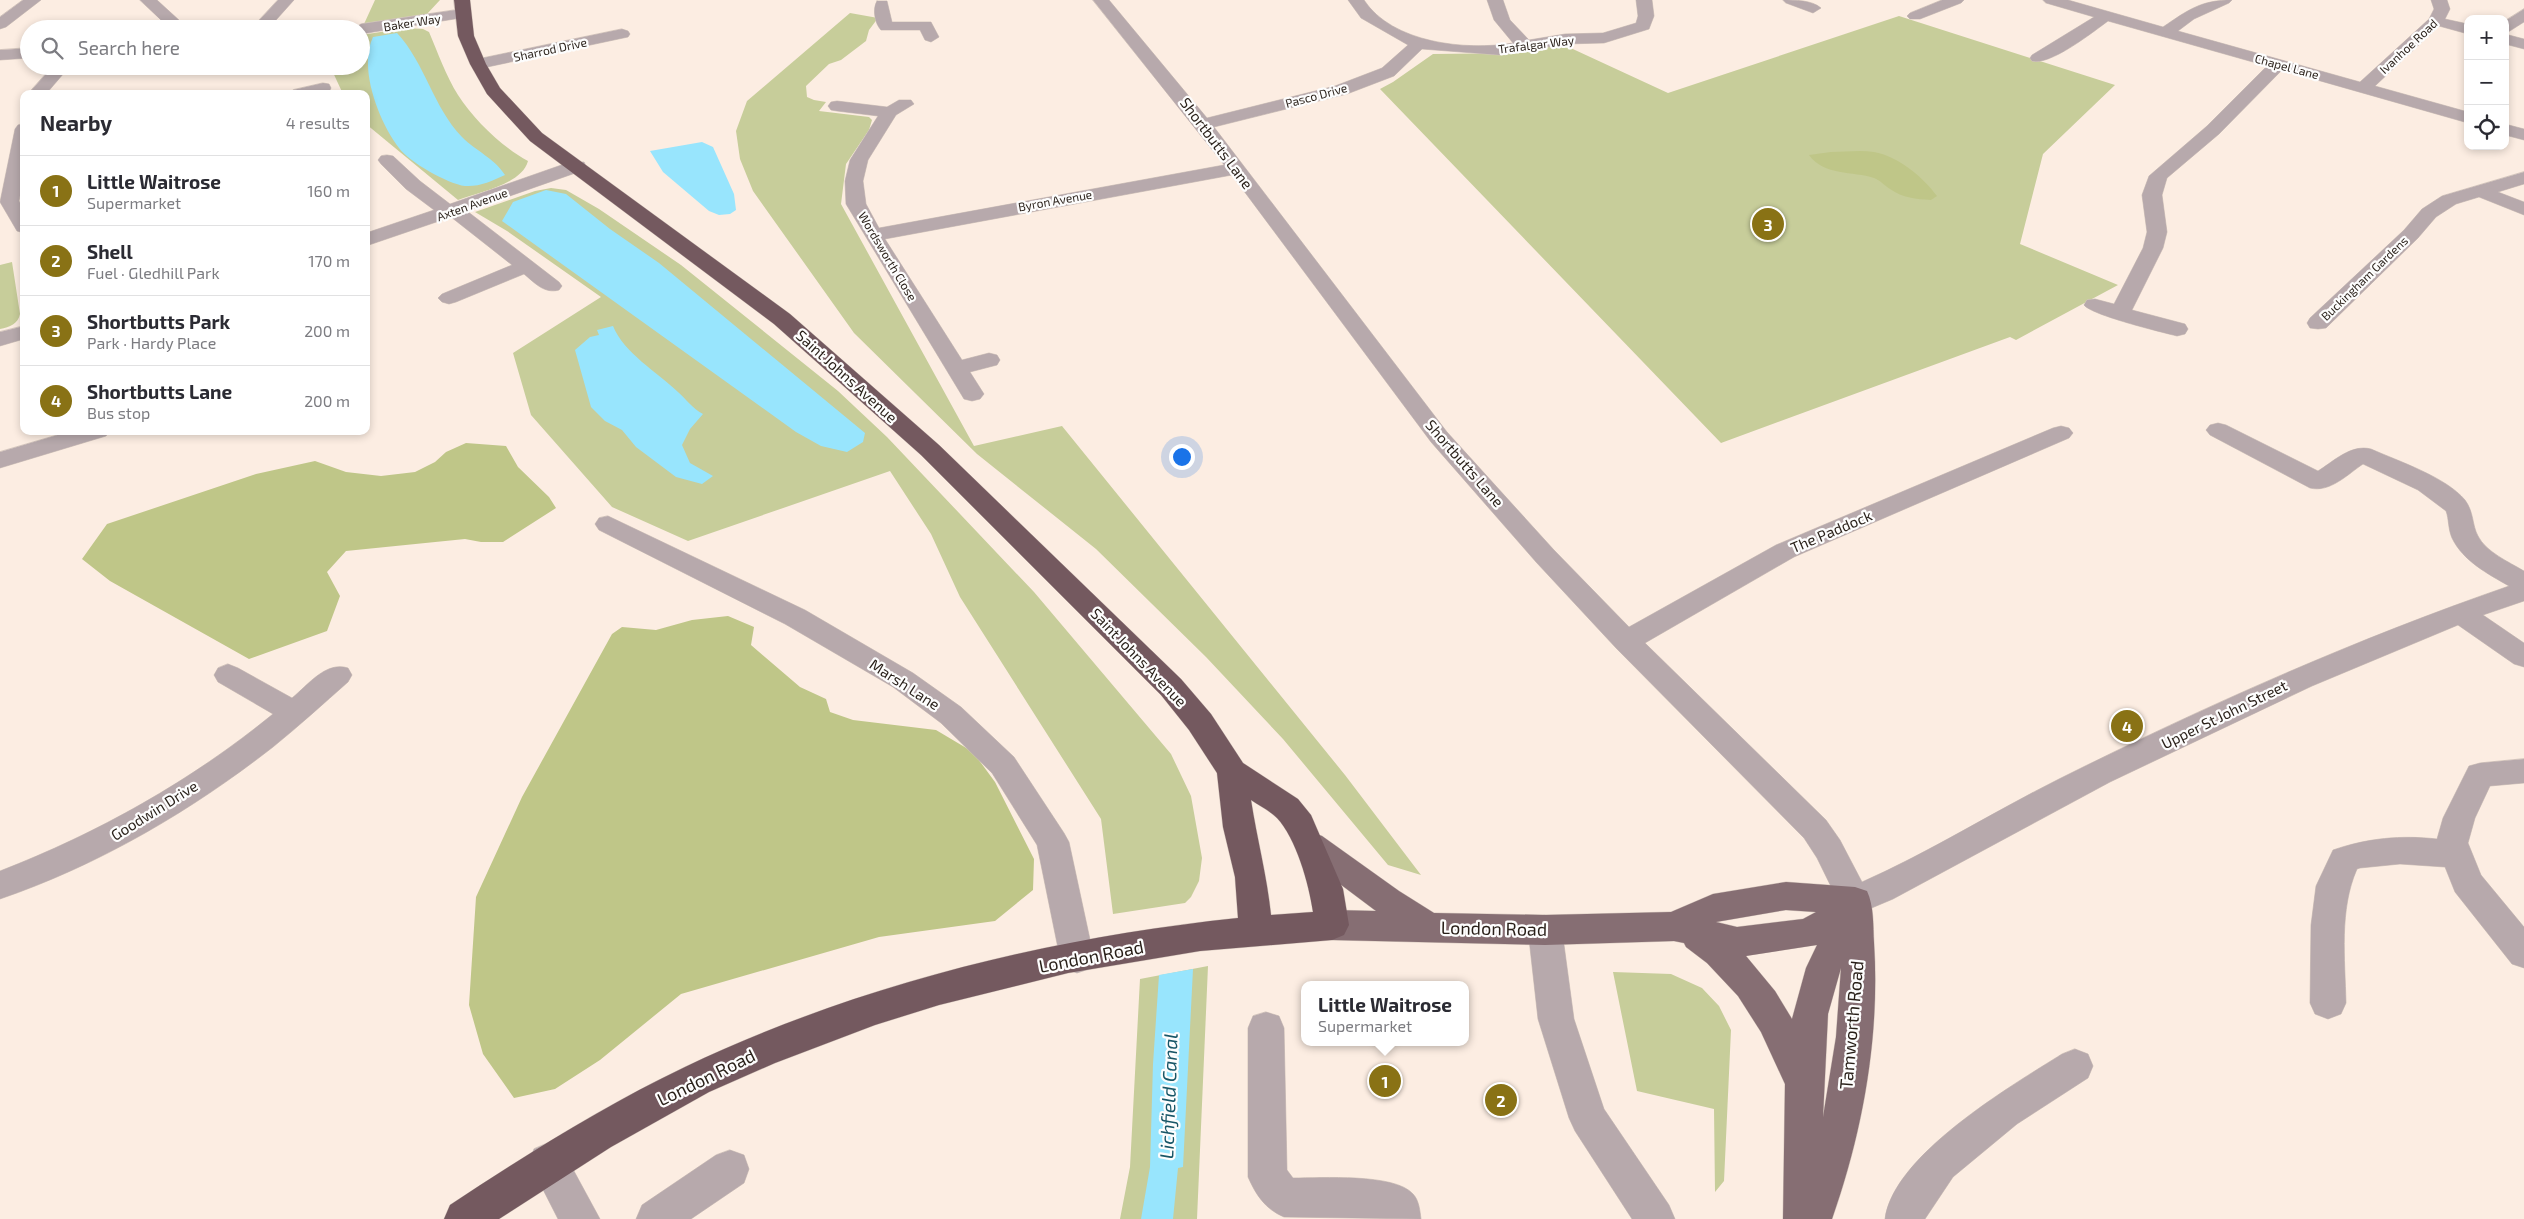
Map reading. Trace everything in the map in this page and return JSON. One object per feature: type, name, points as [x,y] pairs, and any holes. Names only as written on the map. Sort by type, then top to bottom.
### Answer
[{"type":"highway","name":"Saint Johns Avenue","points":[[462,7],[466,36],[478,64],[493,90],[536,137],[782,319],[930,450],[1171,687],[1200,722],[1232,771],[1287,808],[1300,824],[1311,845],[1326,889],[1332,925]]},
{"type":"highway","name":"Saint Johns Avenue","points":[[1232,771],[1239,827],[1251,877],[1256,930]]},
{"type":"highway","name":"London Road","points":[[464,1219],[548,1162],[681,1087],[759,1051],[862,1013],[955,984],[1146,945],[1256,930],[1332,925]]},
{"type":"main road","points":[[1311,845],[1387,901],[1428,926]]},
{"type":"main road","name":"London Road","points":[[1332,925],[1545,930],[1674,926],[1737,942],[1808,933],[1827,924],[1855,901]]},
{"type":"main road","name":"Tamworth Road","points":[[1803,1219],[1804,1086],[1810,1014],[1823,968],[1855,901]]},
{"type":"main road","name":"Tamworth Road","points":[[1812,1219],[1827,1181],[1840,1130],[1852,1046],[1858,978],[1855,901]]},
{"type":"main road","name":"Tamworth Road","points":[[1674,926],[1699,937],[1723,955],[1753,986],[1767,1006],[1804,1086]]},
{"type":"street","points":[[0,24],[33,0]]},
{"type":"street","points":[[148,0],[170,20]]},
{"type":"street","points":[[267,20],[286,0]]},
{"type":"street","points":[[864,7],[883,8],[901,0]]},
{"type":"street","name":"Shortbutts Lane","points":[[1101,0],[1203,124],[1439,437],[1545,556],[1626,641],[1815,829],[1829,848],[1855,901]]},
{"type":"street","name":"Trafalgar Way","points":[[1356,0],[1366,15],[1377,23],[1418,44],[1500,50],[1565,39],[1604,38],[1637,29],[1643,26],[1646,16],[1644,0]]},
{"type":"street","points":[[1496,0],[1497,12],[1510,32],[1526,46]]},
{"type":"street","points":[[1915,16],[1956,0]]},
{"type":"street","name":"Chapel Lane","points":[[2051,0],[2464,117]]},
{"type":"street","points":[[2165,33],[2189,16],[2224,0]]},
{"type":"street","name":"Ivanhoe Road","points":[[2364,88],[2436,21],[2442,9],[2439,0]]},
{"type":"street","name":"Baker Way","points":[[370,27],[422,20],[462,7]]},
{"type":"street","points":[[883,8],[884,24],[887,26],[925,25],[931,37]]},
{"type":"street","points":[[2509,25],[2524,14]]},
{"type":"street","points":[[2038,58],[2075,37],[2105,16]]},
{"type":"street","points":[[2436,21],[2464,28]]},
{"type":"street","name":"Sharrod Drive","points":[[478,64],[622,34]]},
{"type":"street","points":[[2509,40],[2524,44]]},
{"type":"street","name":"Pasco Drive","points":[[1203,124],[1341,90],[1388,72],[1418,44]]},
{"type":"street","points":[[0,55],[20,54]]},
{"type":"street","points":[[2120,314],[2153,248],[2157,232],[2152,195],[2158,176],[2213,130],[2279,64]]},
{"type":"street","points":[[40,90],[54,75]]},
{"type":"street","points":[[315,90],[323,88]]},
{"type":"street","name":"Wordsworth Close","points":[[837,106],[897,108],[859,160],[854,181],[856,204],[873,236],[972,394]]},
{"type":"street","points":[[2509,130],[2524,135]]},
{"type":"street","points":[[20,153],[9,201],[20,219]]},
{"type":"street","points":[[387,160],[413,186],[451,211],[552,286]]},
{"type":"street","name":"Axten Avenue","points":[[370,239],[577,166]]},
{"type":"street","name":"Byron Avenue","points":[[873,236],[1049,200],[1236,168]]},
{"type":"street","name":"Buckingham Gardens","points":[[2318,323],[2411,234],[2429,213],[2449,200],[2482,192],[2524,178]]},
{"type":"street","points":[[2482,192],[2524,209]]},
{"type":"street","points":[[2409,207],[2429,213]]},
{"type":"street","points":[[449,298],[526,266]]},
{"type":"street","points":[[2095,306],[2177,329]]},
{"type":"street","points":[[0,339],[20,333]]},
{"type":"street","points":[[957,369],[989,360]]},
{"type":"street","points":[[2218,430],[2319,482],[2362,454],[2385,465],[2437,492],[2456,505],[2463,519],[2467,542],[2483,556],[2524,584]]},
{"type":"street","points":[[0,460],[84,435]]},
{"type":"street","name":"The Paddock","points":[[1626,641],[1785,551],[2056,441]]},
{"type":"street","name":"Marsh Lane","points":[[608,524],[795,617],[903,680],[951,715],[1003,765],[1053,842],[1077,958]]},
{"type":"street","name":"Upper St John Street","points":[[1855,901],[1899,882],[1968,846],[2057,795],[2274,690],[2460,613],[2524,591]]},
{"type":"street","points":[[2460,613],[2524,657]]},
{"type":"street","points":[[228,675],[294,712]]},
{"type":"street","name":"Goodwin Drive","points":[[0,885],[36,872],[107,840],[197,784],[262,739],[338,675]]},
{"type":"street","points":[[2524,771],[2480,775],[2458,818],[2452,843],[2467,882],[2524,954]]},
{"type":"street","points":[[2328,1003],[2328,925],[2333,886],[2345,859],[2370,852],[2410,849],[2456,855]]},
{"type":"street","points":[[1545,930],[1556,1020],[1588,1118],[1655,1219]]},
{"type":"street","points":[[1266,1028],[1268,1177],[1284,1197],[1389,1200],[1400,1214]]},
{"type":"street","points":[[1905,1219],[1906,1210],[1939,1164],[2004,1111],[2075,1066]]},
{"type":"street","points":[[548,1162],[580,1219]]},
{"type":"street","points":[[656,1219],[730,1169]]},
{"type":"green space","points":[[375,0],[440,0],[427,14],[370,23],[370,20],[366,20]]},
{"type":"green space","points":[[850,13],[878,18],[869,30],[866,41],[841,60],[829,64],[806,86],[807,97],[826,102],[819,111],[869,117],[872,120],[869,130],[846,164],[841,204],[974,446],[1062,426],[1345,775],[1421,875],[1388,865],[1283,739],[1206,657],[1096,549],[977,454],[854,333],[753,191],[740,159],[736,131],[747,101]]},
{"type":"green space","points":[[1899,16],[2115,85],[2043,154],[2020,244],[2118,285],[2016,340],[2010,337],[1721,443],[1380,89],[1433,54],[1521,53],[1562,44],[1668,93]]},
{"type":"green space","points":[[407,28],[423,29],[429,32],[442,64],[458,95],[480,123],[499,141],[528,161],[518,176],[499,186],[458,200],[370,127],[370,90],[341,90],[334,75],[370,75],[370,34]]},
{"type":"green space","points":[[1869,151],[1883,154],[1909,168],[1937,196],[1931,200],[1905,196],[1888,188],[1874,178],[1831,170],[1815,162],[1809,155],[1831,152]]},
{"type":"green space","points":[[551,188],[566,190],[599,209],[681,265],[838,391],[887,437],[1034,592],[1171,754],[1191,796],[1202,858],[1199,881],[1191,897],[1185,903],[1113,914],[1101,819],[960,597],[931,534],[890,471],[688,541],[612,507],[531,415],[513,353],[601,297],[507,231],[475,212],[535,191]]},
{"type":"green space","points":[[12,262],[20,314],[13,324],[0,329],[0,265]]},
{"type":"green space","points":[[466,443],[506,446],[518,467],[549,497],[556,508],[503,542],[481,542],[465,539],[346,551],[327,572],[340,596],[327,631],[249,659],[110,581],[82,559],[107,524],[256,474],[315,461],[346,472],[381,476],[415,472],[435,462],[446,452]]},
{"type":"green space","points":[[728,616],[754,627],[751,645],[800,687],[826,699],[830,712],[853,720],[936,730],[973,752],[995,782],[1034,859],[1033,890],[995,921],[879,937],[681,994],[600,1060],[555,1089],[514,1098],[483,1054],[469,1005],[476,897],[522,797],[612,634],[622,627],[656,630],[692,620]]},
{"type":"green space","points":[[1208,966],[1197,1219],[1120,1219],[1130,1167],[1140,979]]},
{"type":"green space","points":[[1613,972],[1671,974],[1702,988],[1719,1006],[1731,1030],[1724,1181],[1715,1192],[1714,1109],[1637,1091]]},
{"type":"water","points":[[397,33],[415,58],[452,125],[462,137],[490,159],[505,175],[480,185],[465,186],[439,177],[404,154],[384,124],[369,79],[370,47],[373,37]]},
{"type":"water","points":[[702,142],[713,147],[734,194],[736,210],[730,214],[719,215],[709,211],[663,172],[650,151]]},
{"type":"water","points":[[546,190],[566,194],[610,229],[659,263],[865,433],[863,442],[847,452],[821,446],[796,432],[502,221],[513,202]]},
{"type":"water","points":[[613,326],[625,345],[642,362],[703,414],[690,429],[682,445],[690,463],[713,476],[702,484],[676,477],[636,447],[622,430],[605,421],[591,407],[575,350],[590,337],[599,335],[597,330]]},
{"type":"water","name":"Lichfield Canal","points":[[1193,969],[1183,1167],[1178,1168],[1173,1219],[1141,1219],[1150,1167],[1153,1064],[1159,975]]},
{"type":"place","name":"Shortbutts Park","points":[[1768,224]]},
{"type":"place","name":"Shortbutts Lane","points":[[2127,726]]},
{"type":"place","name":"Little Waitrose","points":[[1385,1081]]},
{"type":"place","name":"Shell","points":[[1501,1100]]}]
